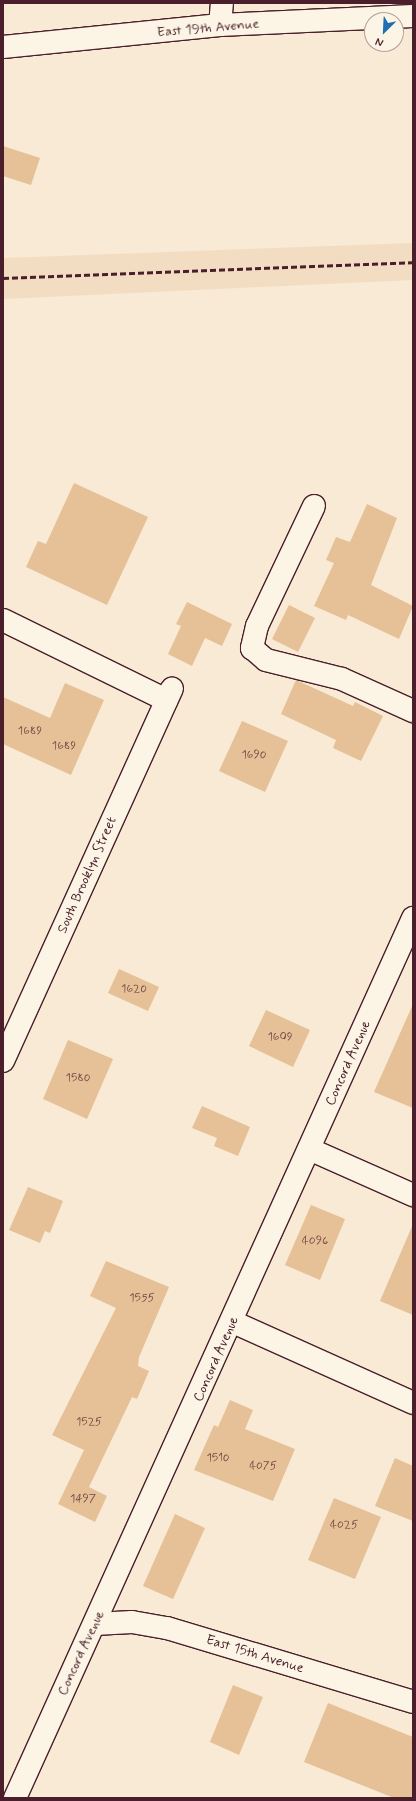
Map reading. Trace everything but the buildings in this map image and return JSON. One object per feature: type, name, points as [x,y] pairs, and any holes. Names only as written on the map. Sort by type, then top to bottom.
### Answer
[{"type":"street","points":[[220,25],[222,3]]},
{"type":"street","name":"East 19th Avenue","points":[[3,47],[220,25],[413,16]]},
{"type":"street","points":[[314,506],[257,626],[252,648],[266,660],[342,679],[413,711]]},
{"type":"street","name":"South Brooklyn Street","points":[[3,620],[169,694],[3,1061]]},
{"type":"street","name":"Concord Avenue","points":[[16,1798],[233,1322],[413,918]]},
{"type":"street","points":[[309,1149],[413,1195]]},
{"type":"street","points":[[233,1322],[413,1403]]},
{"type":"street","name":"East 15th Avenue","points":[[95,1624],[132,1622],[167,1628],[413,1702]]},
{"type":"shaded area","points":[[413,243],[413,280],[3,299],[3,258]]},
{"type":"railway","points":[[3,278],[413,262]]}]
